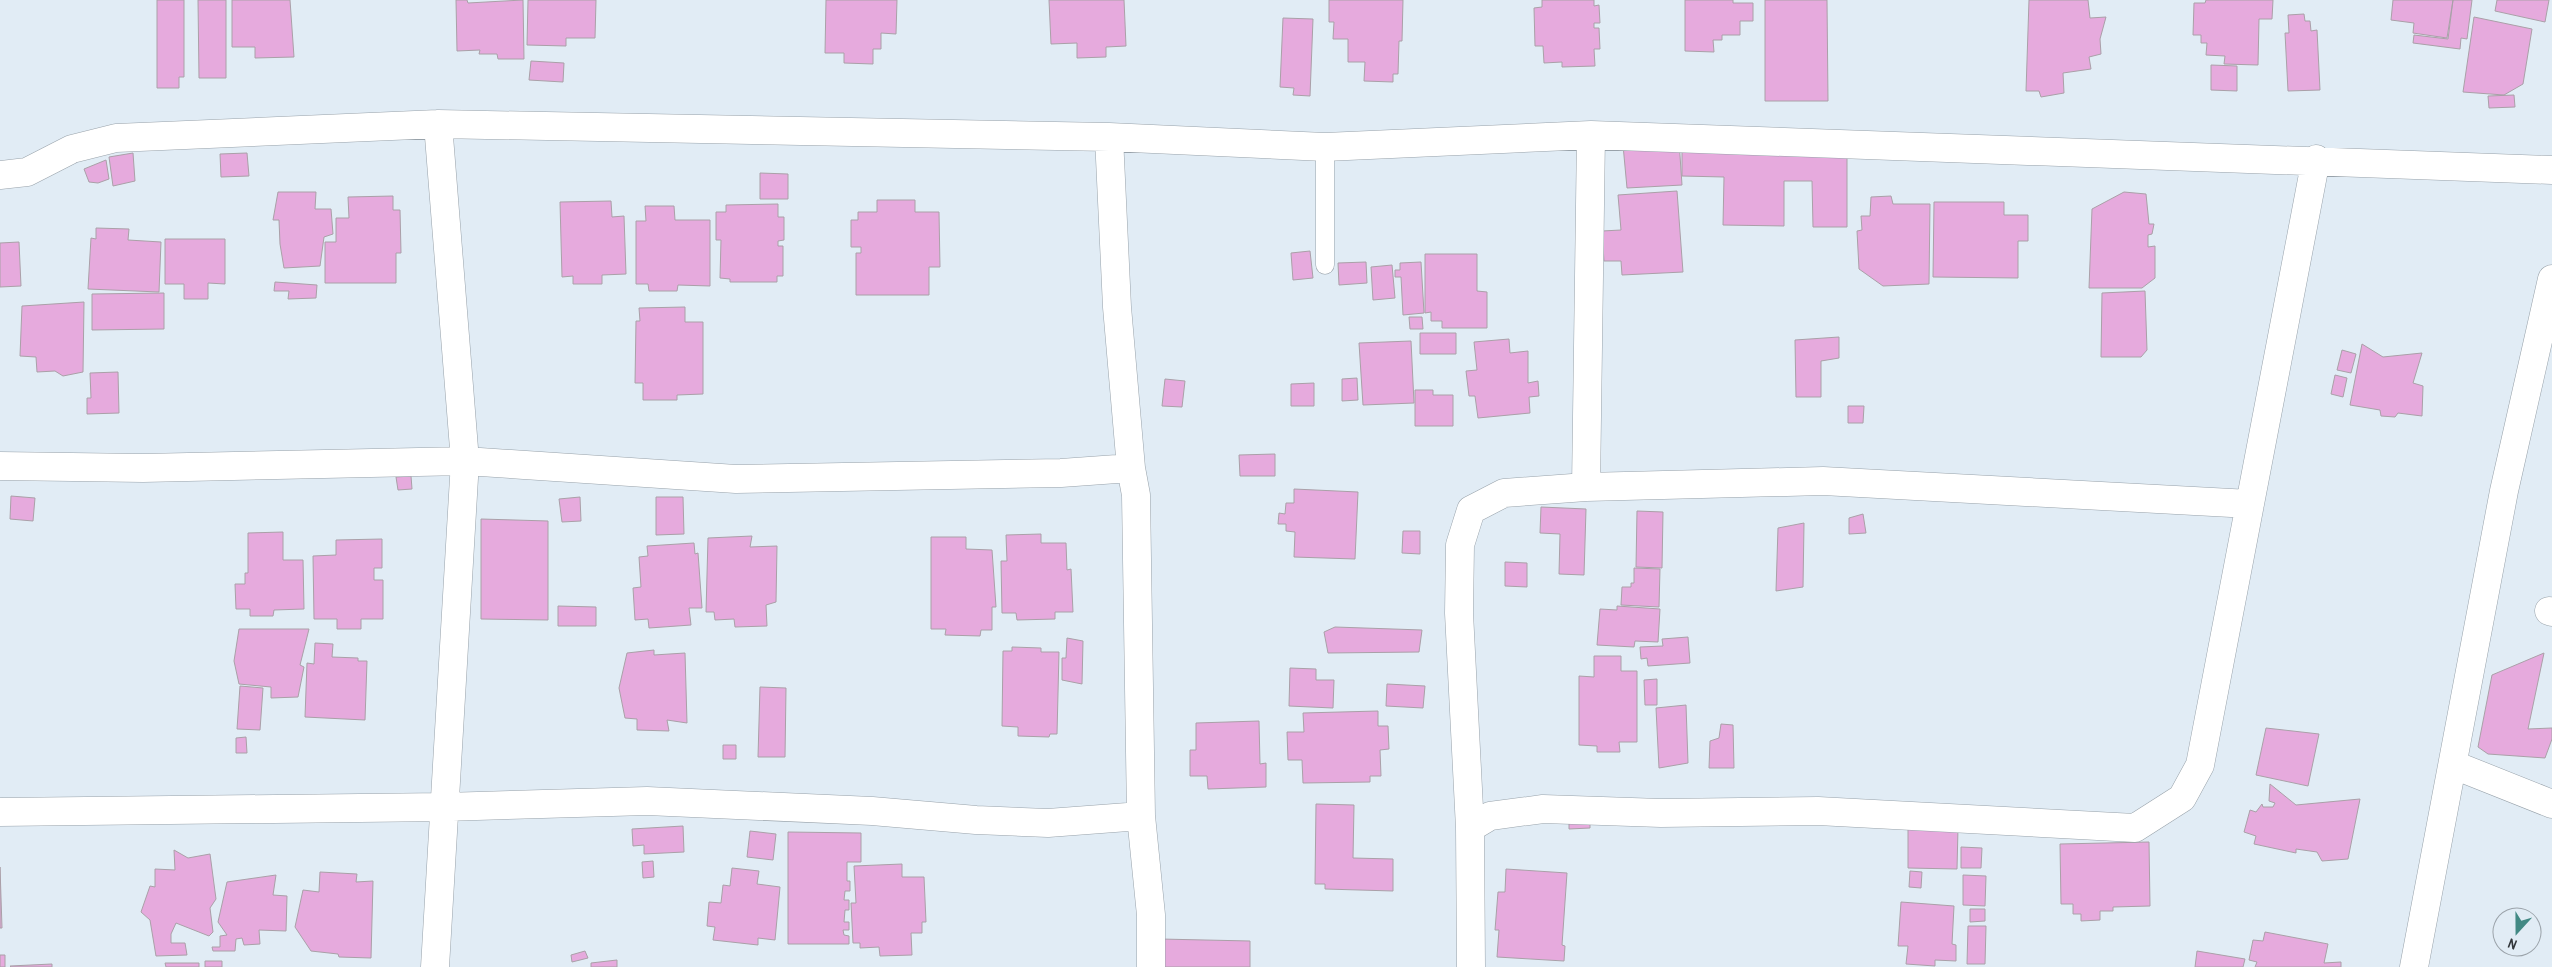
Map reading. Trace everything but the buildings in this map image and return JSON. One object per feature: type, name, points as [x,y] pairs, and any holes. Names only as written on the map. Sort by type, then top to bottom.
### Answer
[{"type":"street","points":[[435,967],[465,461],[438,124]]},
{"type":"street","points":[[0,175],[27,172],[72,149],[116,138],[438,124],[1109,136],[1324,147],[1591,134],[2316,159],[2552,170]]},
{"type":"street","points":[[1586,487],[1591,134]]},
{"type":"street","points":[[1109,136],[1114,255],[1131,468],[1136,495],[1141,816],[1151,915],[1150,967]]},
{"type":"street","points":[[1470,828],[1490,816],[1543,809],[1661,813],[1818,811],[2135,828],[2182,798],[2200,766],[2316,159]]},
{"type":"street","points":[[2414,967],[2454,765],[2504,491],[2552,279]]},
{"type":"street","points":[[0,466],[143,468],[465,461],[736,480],[1060,473],[1131,468]]},
{"type":"street","points":[[1470,967],[1470,828],[1459,613],[1460,545],[1471,510],[1504,494],[1586,487],[1823,481],[2250,504]]},
{"type":"street","points":[[2454,765],[2552,804]]},
{"type":"street","points":[[0,812],[444,807],[647,801],[872,811],[1048,824],[1141,816]]},
{"type":"lane","points":[[1324,147],[1325,265]]}]
